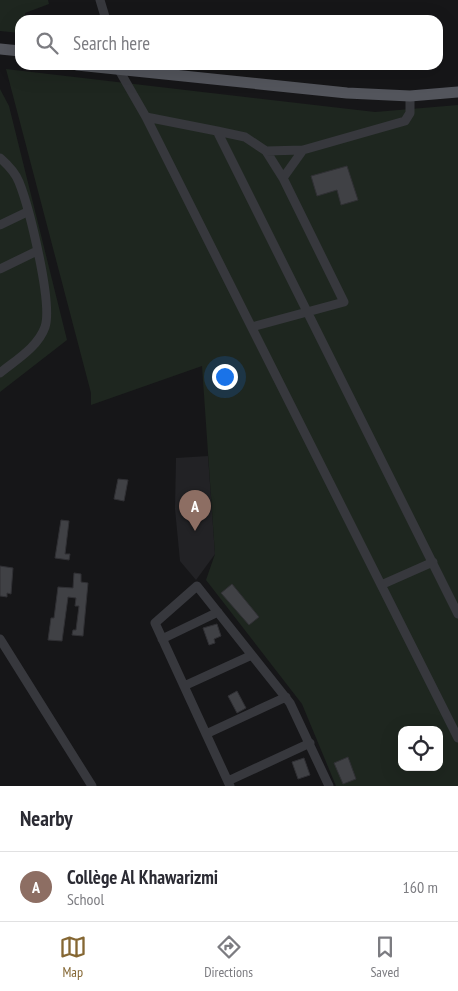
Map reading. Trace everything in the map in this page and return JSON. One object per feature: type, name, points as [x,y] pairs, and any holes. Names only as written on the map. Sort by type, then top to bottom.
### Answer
[{"type":"main road","points":[[0,49],[15,50]]},
{"type":"main road","points":[[0,57],[15,58]]},
{"type":"main road","points":[[119,70],[335,92],[410,96],[458,92]]},
{"type":"main road","points":[[186,70],[364,88],[404,89],[458,86]]},
{"type":"street","points":[[100,0],[104,15]]},
{"type":"street","points":[[119,70],[146,117],[458,738]]},
{"type":"street","points":[[266,151],[303,150],[405,121],[410,113],[410,96]]},
{"type":"street","points":[[146,117],[246,136],[266,151],[283,178],[344,302],[252,327]]},
{"type":"street","points":[[217,131],[458,614]]},
{"type":"street","points":[[283,178],[303,150]]},
{"type":"street","points":[[0,158],[12,169],[19,182],[37,251],[47,310],[45,327],[36,343],[0,372]]},
{"type":"street","points":[[0,225],[27,212]]},
{"type":"street","points":[[0,269],[37,251]]},
{"type":"street","points":[[381,585],[433,562]]},
{"type":"street","points":[[310,743],[229,784],[155,624],[197,586],[286,697],[310,743],[329,786]]},
{"type":"street","points":[[162,639],[218,612]]},
{"type":"street","points":[[0,639],[92,786]]},
{"type":"street","points":[[184,686],[252,655]]},
{"type":"street","points":[[206,734],[286,697]]},
{"type":"shaded area","points":[[0,0],[48,0],[49,4],[25,13],[25,15],[15,15],[15,32],[0,31]]},
{"type":"shaded area","points":[[6,69],[375,112],[458,105],[458,786],[336,786],[302,704],[206,580],[215,554],[202,366],[91,405],[91,393]]},
{"type":"shaded area","points":[[0,89],[9,106],[67,340],[0,392]]},
{"type":"shaded area","points":[[208,456],[215,554],[196,580],[180,561],[175,509],[176,458]]},
{"type":"building","points":[[347,166],[358,200],[341,205],[337,190],[317,196],[311,176]]},
{"type":"building","points":[[118,479],[128,480],[124,501],[114,499]]},
{"type":"building","points":[[61,520],[69,521],[65,554],[70,554],[69,560],[55,558]]},
{"type":"building","points":[[0,566],[13,568],[11,594],[7,593],[7,597],[0,596]]},
{"type":"building","points":[[74,573],[81,574],[81,582],[88,583],[83,636],[72,635],[73,630],[76,630],[79,606],[75,606],[76,598],[68,597],[62,641],[48,640],[51,618],[54,618],[58,587],[73,588]]},
{"type":"building","points":[[232,584],[259,617],[249,625],[221,593]]},
{"type":"building","points":[[217,624],[221,636],[214,639],[215,643],[209,645],[203,628]]},
{"type":"building","points":[[237,691],[246,708],[237,713],[228,696]]},
{"type":"building","points":[[348,757],[356,779],[343,784],[334,763]]},
{"type":"building","points":[[304,758],[310,775],[298,779],[292,762]]},
{"type":"place","name":"Collège Al Khawarizmi","points":[[195,531]]}]
